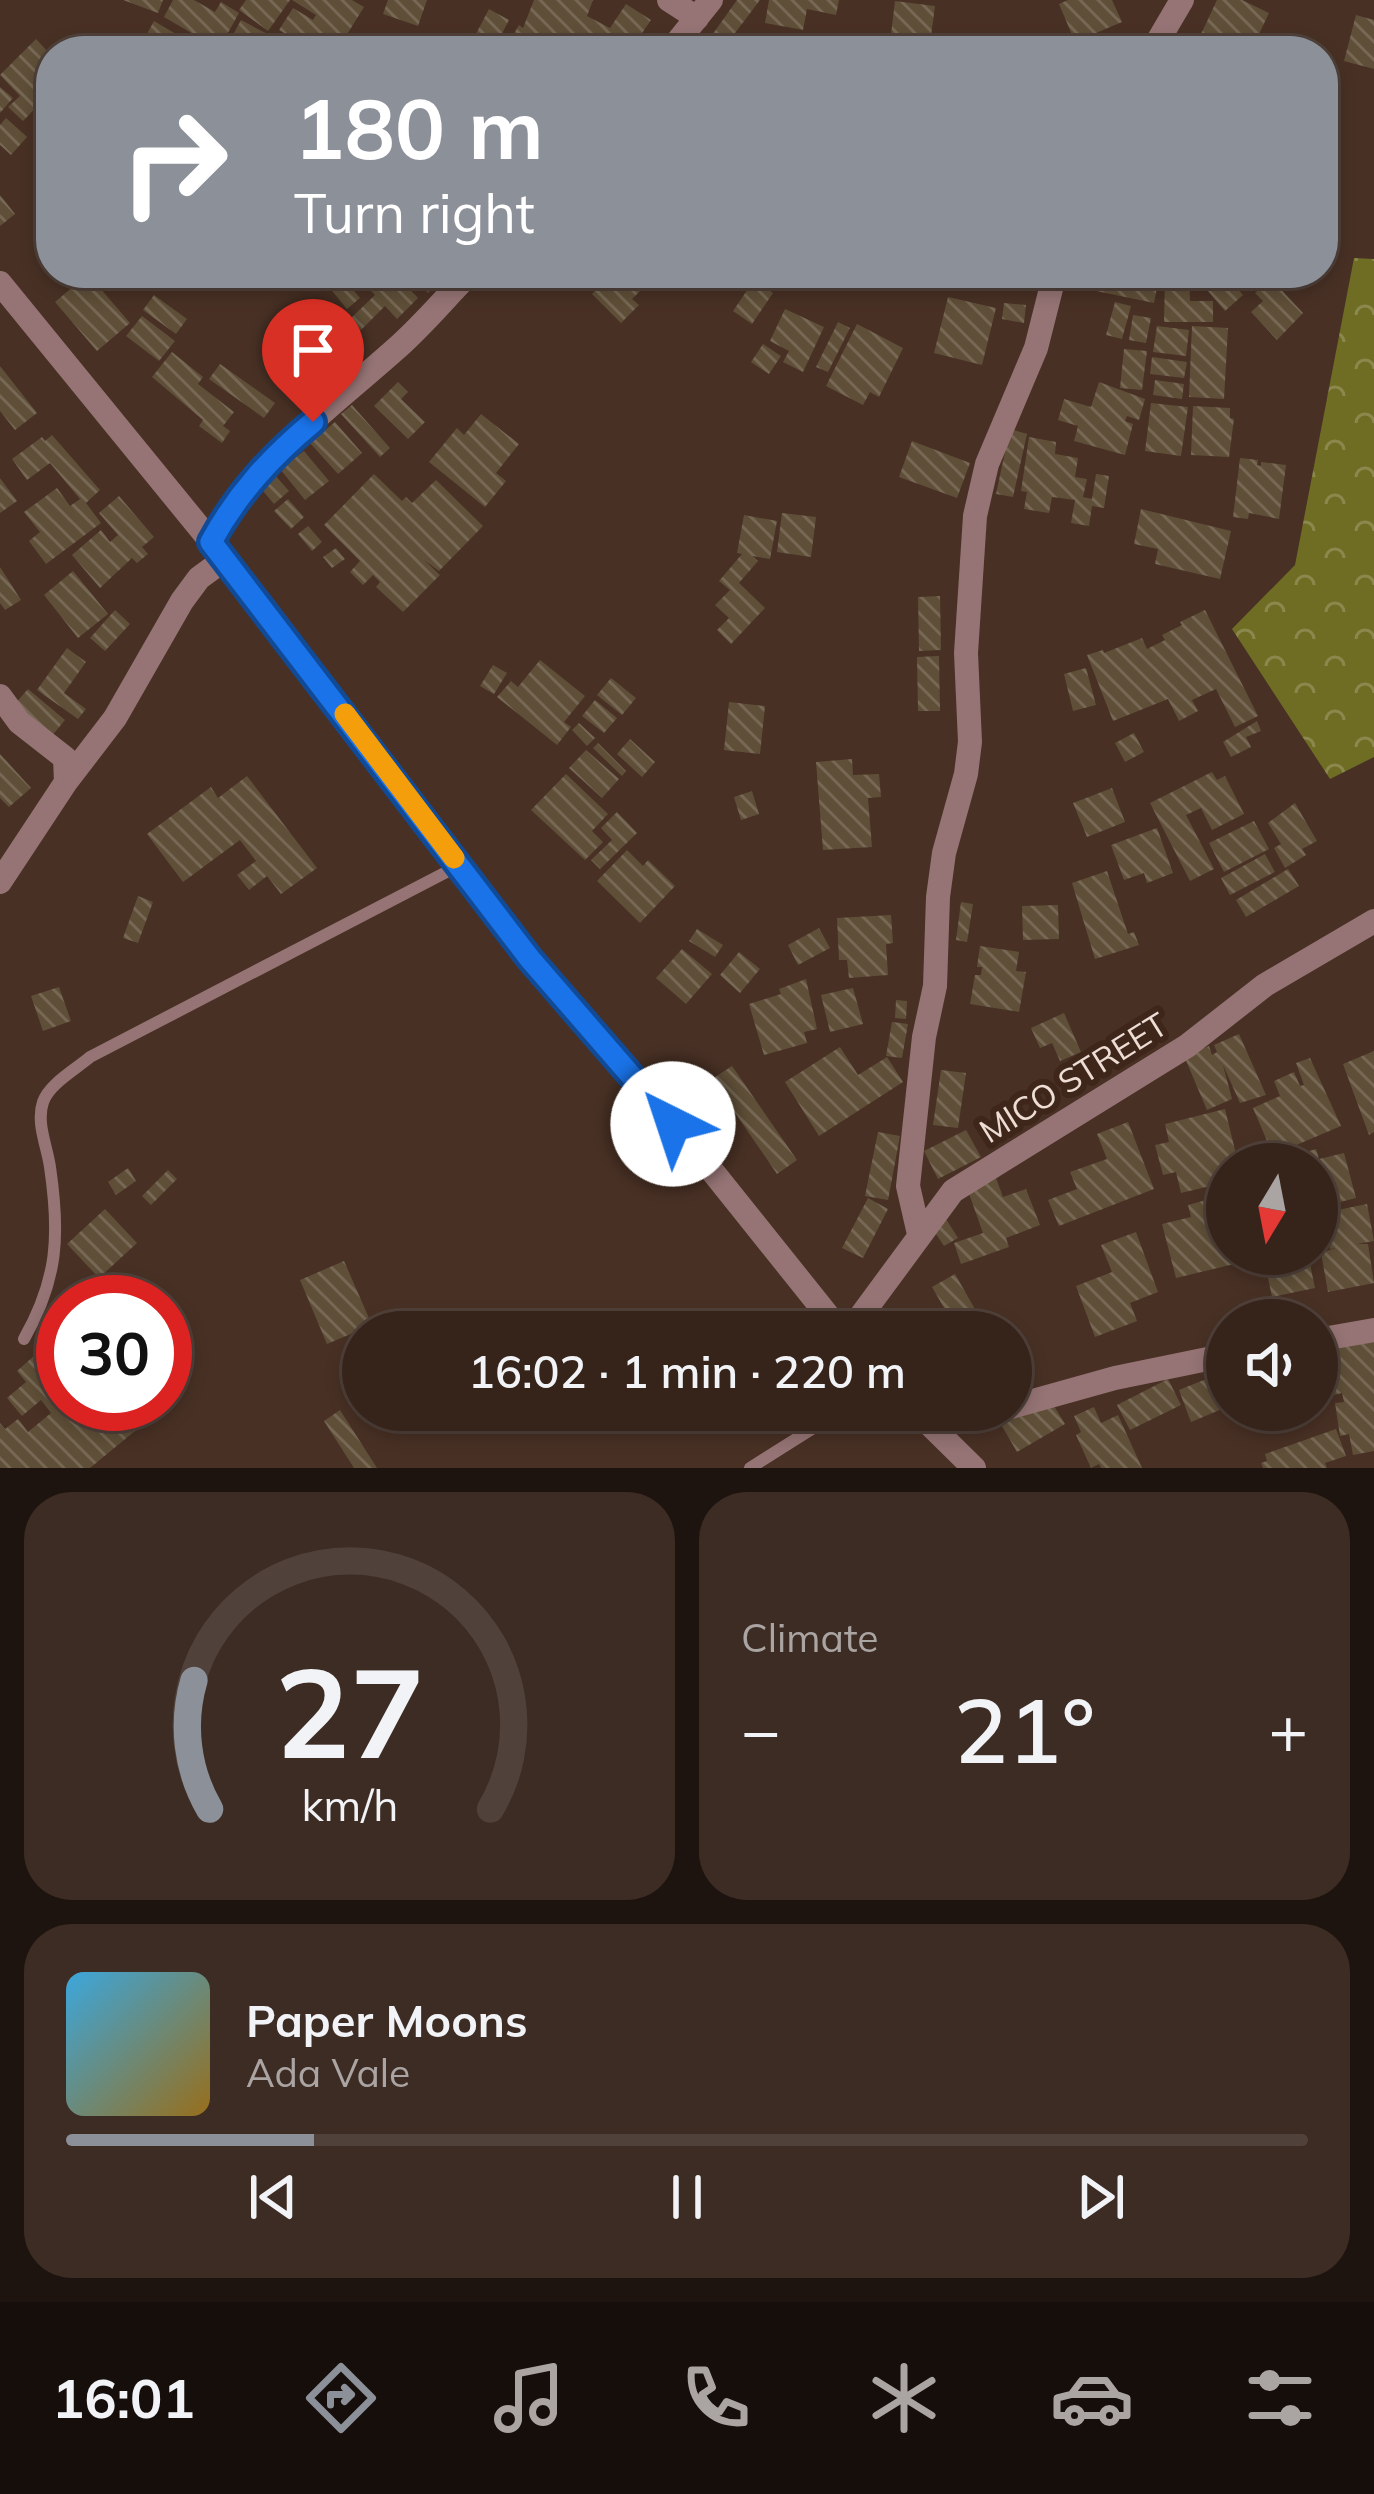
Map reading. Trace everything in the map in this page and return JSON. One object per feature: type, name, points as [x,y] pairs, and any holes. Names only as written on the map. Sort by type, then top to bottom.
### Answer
[{"type":"street","points":[[669,0],[704,9],[682,36]]},
{"type":"street","points":[[1161,36],[1182,0]]},
{"type":"street","points":[[0,284],[218,551],[530,959],[828,1311]]},
{"type":"street","points":[[0,882],[115,718],[182,601],[218,551],[230,508],[292,439],[404,342],[456,288]]},
{"type":"street","points":[[919,1234],[908,1186],[924,1037],[935,986],[944,853],[970,742],[966,652],[975,515],[987,464],[1036,349],[1051,288]]},
{"type":"street","points":[[0,696],[19,722],[64,758],[66,782]]},
{"type":"street","name":"MICO STREET","points":[[861,1311],[953,1191],[1101,1102],[1187,1046],[1265,985],[1374,921]]},
{"type":"street","points":[[1338,1336],[1374,1330]]},
{"type":"street","points":[[1032,1401],[1206,1359]]},
{"type":"street","points":[[939,1431],[974,1468]]},
{"type":"lane","points":[[24,1340],[44,1304],[55,1266],[50,1168],[41,1125],[42,1107],[50,1091],[90,1057],[459,865]]},
{"type":"lane","points":[[750,1468],[809,1431]]},
{"type":"green space","points":[[1354,258],[1374,259],[1374,757],[1330,779],[1232,629],[1295,565]]},
{"type":"building","points":[[123,0],[163,0],[158,13]]},
{"type":"building","points":[[173,0],[194,0],[215,12],[221,2],[239,13],[226,36],[197,36],[164,17]]},
{"type":"building","points":[[246,0],[290,0],[268,31],[239,10]]},
{"type":"building","points":[[292,0],[352,0],[364,7],[346,36],[289,36],[279,30],[293,8],[313,20],[316,15]]},
{"type":"building","points":[[388,0],[427,0],[418,26],[383,14]]},
{"type":"building","points":[[534,0],[593,0],[587,16],[610,28],[626,4],[651,20],[640,36],[513,36],[519,25],[523,28]]},
{"type":"building","points":[[737,0],[760,0],[733,36],[712,35]]},
{"type":"building","points":[[769,0],[839,0],[836,15],[807,9],[803,30],[765,23]]},
{"type":"building","points":[[1112,0],[1122,22],[1089,36],[1072,36],[1059,4]]},
{"type":"building","points":[[1217,0],[1242,0],[1269,13],[1258,36],[1200,36]]},
{"type":"building","points":[[895,1],[935,6],[931,36],[891,36]]},
{"type":"building","points":[[489,9],[509,20],[501,36],[475,36]]},
{"type":"building","points":[[1356,15],[1374,20],[1374,69],[1344,61]]},
{"type":"building","points":[[241,20],[271,36],[232,36]]},
{"type":"building","points":[[154,21],[180,36],[146,36]]},
{"type":"building","points":[[36,39],[36,107],[23,121],[8,107],[20,96],[0,75]]},
{"type":"building","points":[[0,87],[13,98],[0,113]]},
{"type":"building","points":[[6,118],[27,137],[11,155],[0,145],[0,125]]},
{"type":"building","points":[[0,195],[15,214],[0,226]]},
{"type":"building","points":[[72,288],[100,288],[130,323],[97,351],[55,302]]},
{"type":"building","points":[[330,288],[352,288],[360,298],[347,309]]},
{"type":"building","points":[[368,288],[408,288],[418,298],[397,319],[385,306],[361,330],[350,319],[375,295]]},
{"type":"building","points":[[598,288],[643,288],[632,299],[639,305],[621,323],[592,294]]},
{"type":"building","points":[[749,288],[773,293],[752,324],[733,311]]},
{"type":"building","points":[[1082,288],[1157,288],[1154,303]]},
{"type":"building","points":[[1165,288],[1189,288],[1190,301],[1213,301],[1213,322],[1164,322]]},
{"type":"building","points":[[1205,288],[1237,288],[1243,295],[1225,311]]},
{"type":"building","points":[[1261,288],[1279,288],[1303,313],[1277,340],[1251,312],[1263,301],[1255,293]]},
{"type":"building","points":[[154,295],[187,319],[176,334],[143,310]]},
{"type":"building","points":[[948,297],[996,308],[982,365],[934,353]]},
{"type":"building","points":[[1115,302],[1131,306],[1122,339],[1106,335]]},
{"type":"building","points":[[1004,303],[1026,305],[1024,323],[1002,319]]},
{"type":"building","points":[[785,309],[824,327],[803,372],[783,362],[789,351],[770,341]]},
{"type":"building","points":[[1133,315],[1151,318],[1146,343],[1129,340]]},
{"type":"building","points":[[142,316],[175,341],[159,361],[126,336]]},
{"type":"building","points":[[838,322],[850,328],[828,372],[816,367]]},
{"type":"building","points":[[857,324],[903,348],[879,397],[870,392],[863,405],[826,386]]},
{"type":"building","points":[[1157,326],[1189,330],[1186,356],[1153,352]]},
{"type":"building","points":[[1192,326],[1228,328],[1224,399],[1189,397]]},
{"type":"building","points":[[763,344],[781,356],[769,374],[751,362]]},
{"type":"building","points":[[1124,349],[1147,351],[1142,390],[1120,388]]},
{"type":"building","points":[[172,352],[203,377],[198,384],[234,412],[223,426],[230,431],[222,443],[199,426],[203,420],[152,377]]},
{"type":"building","points":[[1152,357],[1187,362],[1184,378],[1150,374]]},
{"type":"building","points":[[220,364],[275,403],[264,418],[209,379]]},
{"type":"building","points":[[0,366],[37,413],[15,430],[0,411]]},
{"type":"building","points":[[1155,380],[1184,384],[1182,399],[1153,395]]},
{"type":"building","points":[[398,382],[408,392],[401,399],[425,422],[408,439],[374,406]]},
{"type":"building","points":[[1099,382],[1145,399],[1139,420],[1127,416],[1125,421],[1133,424],[1125,455],[1074,441],[1078,426],[1058,420],[1064,399],[1091,407]]},
{"type":"building","points":[[1151,403],[1188,407],[1181,456],[1145,451]]},
{"type":"building","points":[[352,405],[390,448],[380,457],[341,414]]},
{"type":"building","points":[[1193,406],[1230,408],[1234,419],[1229,457],[1191,455]]},
{"type":"building","points":[[481,414],[519,444],[496,473],[506,481],[485,507],[429,462],[457,428],[464,435]]},
{"type":"building","points":[[335,422],[362,453],[338,474],[310,443]]},
{"type":"building","points":[[1010,429],[1027,434],[1013,497],[996,494]]},
{"type":"building","points":[[52,435],[100,490],[86,503],[101,523],[46,564],[29,541],[40,532],[24,512],[57,488],[70,506],[80,499],[50,463],[27,480],[12,459]]},
{"type":"building","points":[[1029,437],[1056,442],[1055,454],[1078,458],[1075,477],[1087,479],[1083,497],[1092,499],[1096,474],[1109,476],[1104,508],[1092,506],[1089,526],[1071,523],[1075,500],[1052,497],[1049,513],[1024,509],[1027,492],[1021,491]]},
{"type":"building","points":[[912,441],[970,463],[957,498],[899,477]]},
{"type":"building","points":[[304,451],[329,481],[305,500],[280,469]]},
{"type":"building","points":[[1240,458],[1258,460],[1261,466],[1261,462],[1286,465],[1279,519],[1249,513],[1248,519],[1233,517]]},
{"type":"building","points":[[273,473],[289,491],[274,504],[258,485]]},
{"type":"building","points":[[374,474],[402,501],[406,497],[412,503],[436,480],[483,526],[439,571],[424,560],[440,575],[403,612],[376,587],[380,582],[373,575],[363,585],[350,572],[360,561],[324,525]]},
{"type":"building","points":[[0,478],[17,501],[0,513]]},
{"type":"building","points":[[119,496],[154,537],[142,547],[148,554],[137,563],[132,558],[100,588],[72,555],[101,530],[110,542],[118,535],[99,513]]},
{"type":"building","points":[[288,499],[304,517],[291,529],[274,511]]},
{"type":"building","points":[[1141,509],[1231,531],[1220,579],[1155,564],[1158,549],[1134,544]]},
{"type":"building","points":[[782,513],[816,517],[811,557],[777,552]]},
{"type":"building","points":[[744,515],[777,521],[770,559],[752,556],[758,561],[739,583],[765,608],[731,644],[717,630],[729,618],[715,605],[730,590],[719,581],[742,554],[737,553]]},
{"type":"building","points":[[308,526],[322,542],[312,551],[298,534]]},
{"type":"building","points":[[336,548],[345,559],[332,568],[323,557]]},
{"type":"building","points":[[0,567],[21,600],[5,610],[0,603]]},
{"type":"building","points":[[73,571],[108,614],[78,638],[44,595]]},
{"type":"building","points":[[940,596],[941,650],[919,651],[918,597]]},
{"type":"building","points":[[115,610],[130,624],[105,651],[90,638]]},
{"type":"building","points":[[1205,610],[1258,716],[1235,727],[1216,689],[1192,700],[1198,711],[1179,721],[1168,699],[1113,721],[1087,655],[1142,638],[1147,649],[1165,640],[1162,635],[1182,625],[1180,622]]},
{"type":"building","points":[[67,648],[86,662],[64,693],[86,709],[78,719],[37,690]]},
{"type":"building","points":[[939,656],[940,711],[918,711],[917,657]]},
{"type":"building","points":[[540,660],[585,696],[564,722],[571,727],[557,745],[497,697],[511,681],[518,687]]},
{"type":"building","points":[[493,665],[507,673],[494,694],[480,686]]},
{"type":"building","points":[[1086,668],[1096,705],[1073,711],[1064,674]]},
{"type":"building","points":[[611,678],[636,698],[622,715],[597,695]]},
{"type":"building","points":[[28,689],[65,720],[50,738],[13,706]]},
{"type":"building","points":[[595,700],[617,718],[604,733],[582,716]]},
{"type":"building","points":[[729,702],[765,706],[760,754],[724,750]]},
{"type":"building","points":[[1257,721],[1261,731],[1246,737],[1251,747],[1231,757],[1223,742]]},
{"type":"building","points":[[579,723],[595,738],[587,746],[572,730]]},
{"type":"building","points":[[1134,733],[1144,752],[1125,762],[1115,743]]},
{"type":"building","points":[[630,739],[655,762],[642,777],[617,754]]},
{"type":"building","points":[[598,743],[626,771],[622,776],[593,748]]},
{"type":"building","points":[[586,750],[619,779],[602,798],[569,768]]},
{"type":"building","points":[[0,754],[31,788],[9,807],[0,798]]},
{"type":"building","points":[[852,759],[853,775],[879,774],[881,797],[868,798],[872,847],[823,850],[816,762]]},
{"type":"building","points":[[1212,772],[1217,780],[1225,776],[1244,814],[1212,830],[1201,808],[1186,815],[1214,869],[1190,881],[1150,803]]},
{"type":"building","points":[[566,774],[608,814],[592,831],[603,842],[585,860],[531,810]]},
{"type":"building","points":[[247,776],[317,868],[281,894],[267,876],[249,890],[237,875],[256,861],[240,840],[183,882],[147,834],[211,787],[218,798]]},
{"type":"building","points":[[1112,788],[1125,822],[1087,837],[1073,803]]},
{"type":"building","points":[[752,791],[759,814],[741,820],[734,797]]},
{"type":"building","points":[[1295,803],[1317,841],[1302,849],[1306,855],[1285,868],[1274,848],[1281,844],[1268,823]]},
{"type":"building","points":[[617,812],[637,833],[600,869],[591,860],[612,840],[601,828]]},
{"type":"building","points":[[1254,821],[1269,849],[1224,872],[1209,843]]},
{"type":"building","points":[[1157,828],[1173,873],[1147,883],[1144,873],[1124,880],[1111,845]]},
{"type":"building","points":[[627,850],[643,866],[648,860],[675,886],[640,923],[597,881]]},
{"type":"building","points":[[1265,854],[1275,872],[1230,895],[1221,878]]},
{"type":"building","points":[[1288,869],[1299,886],[1246,917],[1236,900]]},
{"type":"building","points":[[1107,871],[1128,934],[1134,932],[1139,945],[1095,959],[1072,883]]},
{"type":"building","points":[[138,896],[153,902],[138,943],[123,938]]},
{"type":"building","points":[[961,902],[973,904],[967,942],[956,940]]},
{"type":"building","points":[[1058,905],[1059,939],[1023,940],[1022,906]]},
{"type":"building","points":[[891,915],[888,975],[849,978],[847,960],[839,960],[837,918]]},
{"type":"building","points":[[819,928],[830,948],[798,965],[788,945]]},
{"type":"building","points":[[697,929],[723,945],[715,957],[689,941]]},
{"type":"building","points":[[980,946],[1019,952],[1016,971],[1026,972],[1019,1012],[970,1004],[975,975],[981,975],[982,967],[977,967]]},
{"type":"building","points":[[682,949],[712,974],[686,1004],[656,978]]},
{"type":"building","points":[[739,952],[760,969],[740,993],[720,975]]},
{"type":"building","points":[[806,979],[817,1029],[804,1032],[807,1043],[764,1055],[749,1004],[781,994],[779,989]]},
{"type":"building","points":[[59,987],[71,1021],[43,1031],[31,996]]},
{"type":"building","points":[[853,988],[863,1024],[830,1032],[821,995]]},
{"type":"building","points":[[896,1000],[907,1001],[906,1019],[895,1018]]},
{"type":"building","points":[[1064,1013],[1081,1052],[1060,1061],[1052,1043],[1040,1048],[1031,1028]]},
{"type":"building","points":[[892,1022],[908,1024],[902,1058],[886,1056]]},
{"type":"building","points":[[1239,1034],[1266,1095],[1240,1103],[1223,1065],[1232,1099],[1207,1110],[1184,1056],[1209,1046],[1212,1055],[1217,1052],[1214,1045]]},
{"type":"building","points":[[840,1047],[858,1075],[887,1057],[903,1082],[819,1136],[785,1082]]},
{"type":"building","points":[[1374,1051],[1374,1132],[1369,1135],[1343,1064]]},
{"type":"building","points":[[1310,1058],[1341,1126],[1301,1143],[1268,1143],[1253,1108],[1280,1096],[1274,1081],[1294,1072],[1300,1086],[1304,1085],[1296,1063]]},
{"type":"building","points":[[732,1066],[797,1160],[777,1174],[712,1079]]},
{"type":"building","points":[[941,1070],[966,1073],[958,1128],[933,1125]]},
{"type":"building","points":[[1225,1109],[1233,1143],[1206,1143],[1206,1187],[1181,1193],[1176,1172],[1163,1175],[1155,1145],[1169,1142],[1165,1124]]},
{"type":"building","points":[[1128,1122],[1154,1189],[1059,1226],[1048,1200],[1077,1189],[1070,1172],[1107,1159],[1097,1134]]},
{"type":"building","points":[[966,1130],[981,1157],[938,1179],[924,1151]]},
{"type":"building","points":[[878,1132],[900,1136],[888,1200],[865,1196]]},
{"type":"building","points":[[1344,1153],[1356,1198],[1338,1203],[1338,1154]]},
{"type":"building","points":[[128,1168],[136,1181],[116,1195],[108,1182]]},
{"type":"building","points":[[168,1170],[177,1179],[151,1205],[142,1196]]},
{"type":"building","points":[[996,1178],[1003,1197],[1026,1189],[1040,1225],[1006,1238],[1009,1247],[961,1264],[954,1243],[983,1233],[967,1188]]},
{"type":"building","points":[[868,1198],[888,1209],[863,1258],[842,1248]]},
{"type":"building","points":[[1206,1200],[1206,1271],[1176,1278],[1162,1224],[1191,1217],[1188,1205]]},
{"type":"building","points":[[1367,1204],[1374,1241],[1357,1244],[1368,1244],[1374,1283],[1328,1292],[1325,1275],[1338,1275],[1338,1210]]},
{"type":"building","points":[[105,1209],[137,1243],[102,1275],[96,1275],[67,1244]]},
{"type":"building","points":[[946,1219],[958,1238],[944,1246],[932,1228]]},
{"type":"building","points":[[1136,1232],[1158,1292],[1130,1303],[1137,1321],[1095,1337],[1076,1286],[1112,1272],[1101,1245]]},
{"type":"building","points":[[344,1261],[366,1311],[342,1311],[342,1338],[327,1344],[300,1280]]},
{"type":"building","points":[[955,1274],[976,1311],[946,1311],[932,1287]]},
{"type":"building","points":[[1267,1275],[1312,1275],[1315,1288],[1272,1297]]},
{"type":"building","points":[[1374,1342],[1374,1451],[1353,1455],[1349,1434],[1340,1436],[1338,1403],[1344,1402],[1342,1393],[1338,1394],[1338,1347]]},
{"type":"building","points":[[36,1354],[36,1404],[22,1416],[7,1398],[26,1382],[17,1371]]},
{"type":"building","points":[[1168,1379],[1181,1405],[1130,1430],[1117,1405]]},
{"type":"building","points":[[1206,1379],[1206,1416],[1191,1422],[1179,1390]]},
{"type":"building","points":[[1046,1393],[1065,1424],[1017,1452],[1005,1431],[1032,1431],[1032,1401]]},
{"type":"building","points":[[1094,1407],[1101,1423],[1118,1415],[1142,1468],[1101,1468],[1099,1464],[1091,1468],[1076,1435],[1081,1432],[1074,1416]]},
{"type":"building","points":[[340,1410],[342,1431],[353,1431],[377,1468],[354,1468],[324,1421]]},
{"type":"building","points":[[18,1419],[28,1432],[36,1425],[36,1431],[135,1431],[90,1468],[0,1468],[0,1423],[5,1429]]},
{"type":"building","points":[[1337,1431],[1346,1456],[1325,1463],[1327,1468],[1263,1468],[1265,1454]]},
{"type":"slow traffic","points":[[345,714],[454,858]]},
{"type":"route","points":[[313,422],[254,477],[211,542],[530,959],[673,1124]]}]
